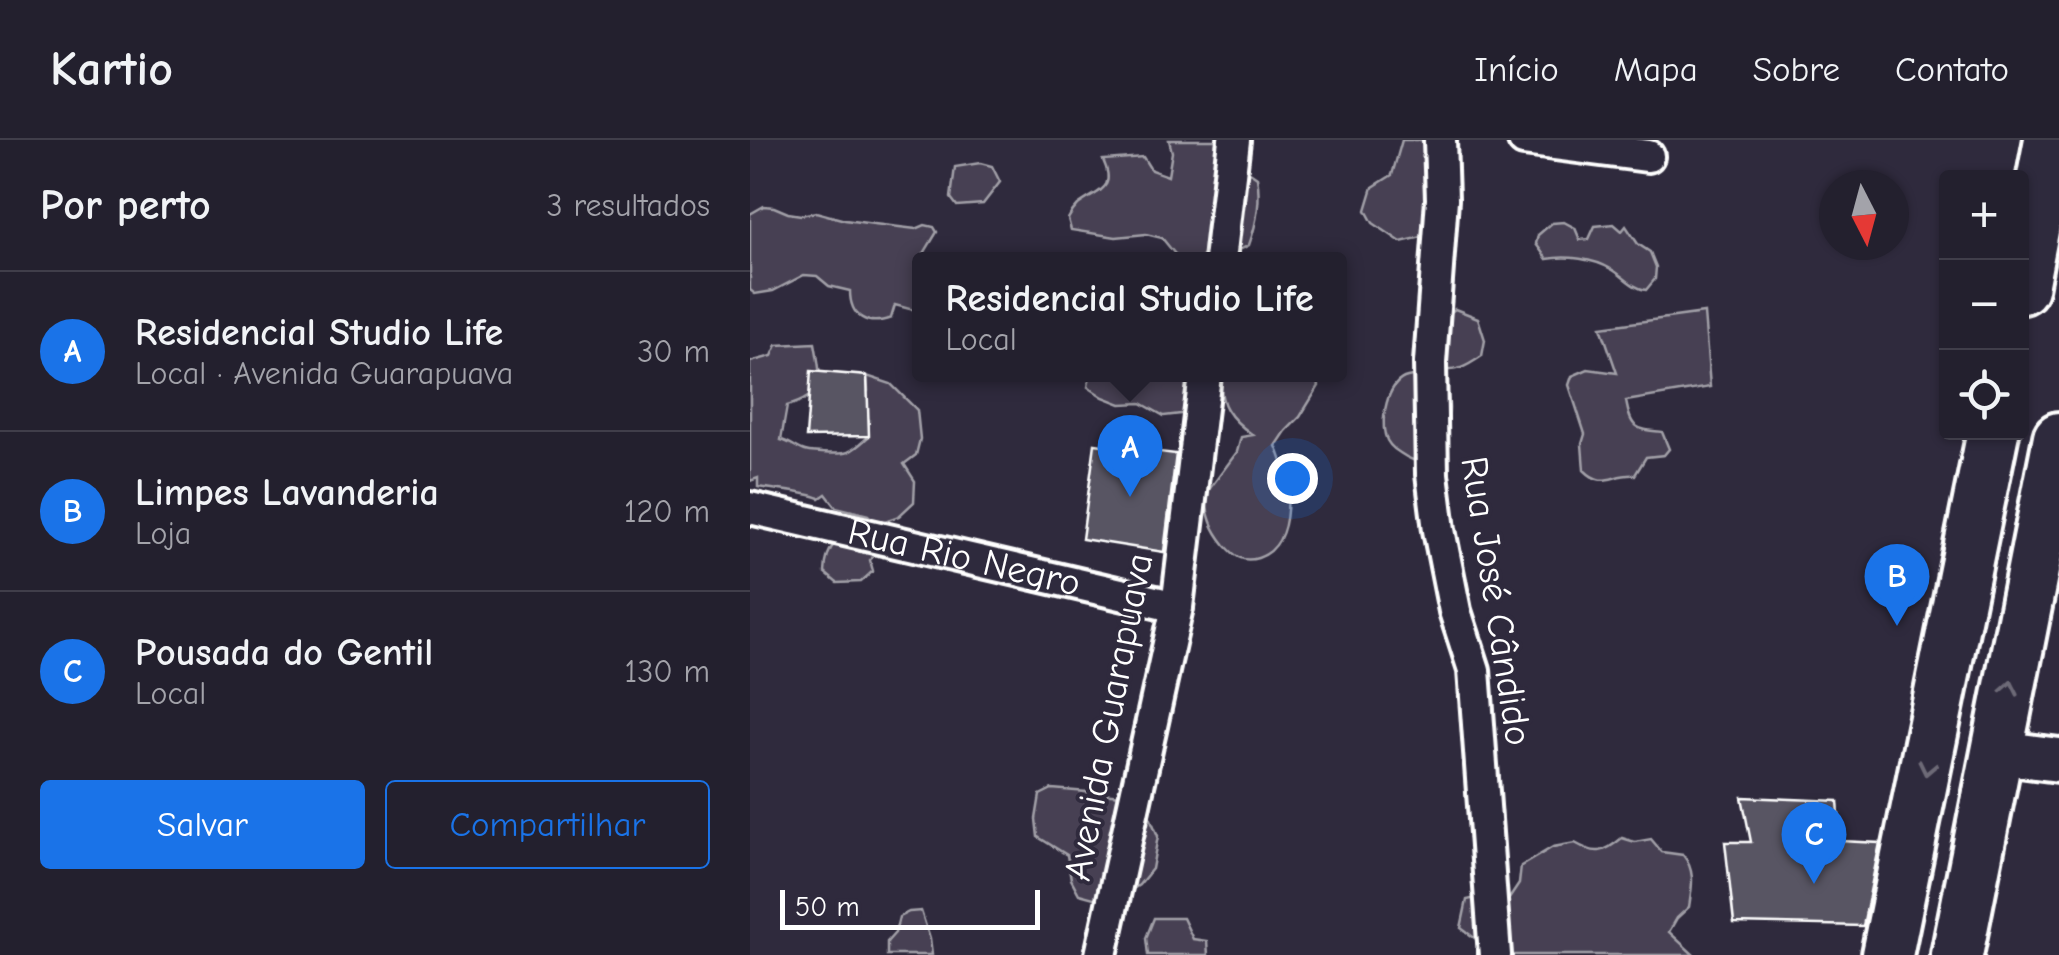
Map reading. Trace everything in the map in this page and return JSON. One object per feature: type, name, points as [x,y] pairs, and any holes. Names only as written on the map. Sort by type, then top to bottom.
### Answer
[{"type":"main road","points":[[2027,260],[2050,140]]},
{"type":"main road","points":[[1957,955],[2059,438]]},
{"type":"main road","points":[[1887,955],[1991,440]]},
{"type":"main road","points":[[1997,752],[1984,749],[1976,741],[1967,710],[2010,467],[2009,440]]},
{"type":"street","points":[[1221,252],[1234,140]]},
{"type":"street","name":"Rua José Cândido","points":[[1440,140],[1442,199],[1430,363],[1432,474],[1455,611],[1474,670],[1495,955]]},
{"type":"street","points":[[1524,140],[1648,156]]},
{"type":"street","name":"Avenida Guarapuava","points":[[1101,955],[1177,608],[1204,382]]},
{"type":"street","name":"Rua Rio Negro","points":[[750,508],[1177,608]]},
{"type":"street","points":[[1997,752],[2059,760]]},
{"type":"shaded area","points":[[1169,140],[1234,140],[1244,168],[1257,177],[1258,211],[1249,245],[1236,252],[1173,252],[1162,238],[1146,234],[1116,237],[1071,230],[1068,219],[1074,210],[1107,183],[1103,160],[1143,157],[1151,170],[1168,176],[1172,152]]},
{"type":"shaded area","points":[[1402,140],[1430,140],[1439,233],[1401,242],[1373,223],[1366,210],[1373,187],[1392,175]]},
{"type":"shaded area","points":[[980,163],[992,166],[1000,182],[983,204],[957,206],[951,198],[955,167]]},
{"type":"shaded area","points":[[764,206],[801,215],[816,212],[874,224],[934,227],[937,232],[925,252],[912,252],[912,310],[895,305],[891,318],[861,318],[853,307],[850,291],[829,286],[817,276],[804,275],[773,291],[755,294],[750,290],[750,214]]},
{"type":"shaded area","points":[[1564,222],[1575,228],[1580,240],[1589,239],[1595,226],[1614,224],[1622,231],[1626,226],[1638,244],[1650,252],[1656,267],[1655,279],[1646,290],[1597,263],[1547,259],[1536,244],[1538,235],[1552,223]]},
{"type":"shaded area","points":[[1455,309],[1478,318],[1485,340],[1482,356],[1460,368],[1436,369],[1432,327]]},
{"type":"shaded area","points":[[1704,313],[1710,387],[1626,401],[1632,422],[1640,428],[1662,432],[1669,449],[1664,455],[1646,457],[1635,475],[1603,480],[1591,476],[1584,470],[1585,434],[1569,385],[1572,376],[1588,369],[1617,373],[1601,327]]},
{"type":"shaded area","points":[[815,343],[818,383],[809,396],[787,406],[781,440],[811,452],[843,453],[857,447],[868,437],[869,420],[859,407],[868,391],[867,376],[891,384],[917,410],[920,439],[916,455],[904,464],[915,481],[914,502],[899,516],[876,524],[882,547],[870,560],[873,571],[861,582],[837,583],[825,573],[826,561],[840,539],[875,522],[868,515],[836,507],[826,494],[820,498],[758,487],[758,478],[750,481],[750,362],[772,356],[777,345]]},
{"type":"shaded area","points":[[1420,374],[1443,380],[1448,398],[1443,455],[1427,462],[1395,450],[1387,441],[1384,428],[1393,388],[1404,378]]},
{"type":"shaded area","points":[[1089,382],[1209,382],[1203,399],[1181,414],[1164,416],[1141,403],[1121,404],[1088,387]]},
{"type":"shaded area","points":[[1317,382],[1319,386],[1276,446],[1287,491],[1280,539],[1271,551],[1248,560],[1239,558],[1225,545],[1213,527],[1206,502],[1205,495],[1237,452],[1241,437],[1253,435],[1227,410],[1221,385]]},
{"type":"shaded area","points":[[1052,789],[1123,795],[1135,800],[1150,817],[1158,836],[1152,869],[1139,885],[1112,903],[1079,894],[1071,879],[1067,855],[1038,837],[1040,795]]},
{"type":"shaded area","points":[[1622,838],[1635,842],[1651,839],[1662,852],[1683,855],[1687,861],[1692,880],[1689,907],[1669,932],[1694,955],[1485,955],[1480,942],[1461,928],[1467,900],[1507,902],[1519,884],[1521,866],[1553,847],[1575,843],[1599,851]]},
{"type":"shaded area","points":[[921,911],[932,955],[887,955],[887,942],[895,933],[899,917]]},
{"type":"shaded area","points":[[1154,918],[1183,918],[1193,939],[1207,941],[1208,955],[1148,955],[1146,938]]},
{"type":"building","points":[[811,371],[867,376],[869,436],[806,437]]},
{"type":"building","points":[[1095,444],[1176,454],[1164,552],[1082,539]]},
{"type":"building","points":[[1742,797],[1838,801],[1841,841],[1880,843],[1863,926],[1734,923],[1725,842],[1751,842]]},
{"type":"place","name":"Residencial Studio Life","points":[[1130,497]]},
{"type":"place","name":"Limpes Lavanderia","points":[[1897,626]]},
{"type":"place","name":"Pousada do Gentil","points":[[1814,884]]}]
